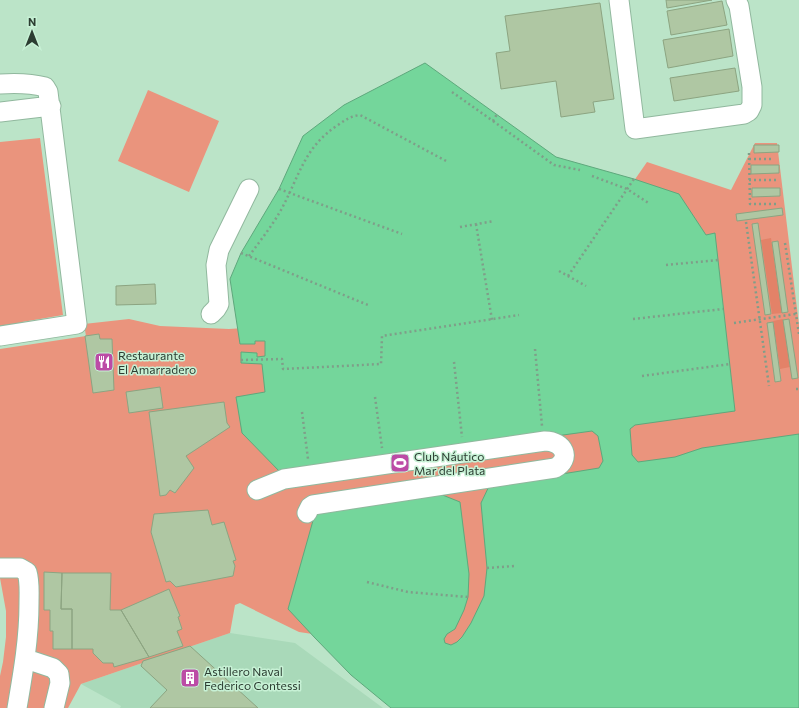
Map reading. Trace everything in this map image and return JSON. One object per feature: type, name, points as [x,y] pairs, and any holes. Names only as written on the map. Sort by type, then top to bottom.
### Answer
[{"type":"street","points":[[619,0],[635,128],[744,114],[749,111],[752,105],[752,87],[739,6],[736,0]]},
{"type":"street","points":[[0,84],[35,84],[45,87],[48,92],[51,106],[77,324],[0,336]]},
{"type":"street","points":[[0,112],[51,106]]},
{"type":"street","points":[[211,314],[216,309],[218,304],[216,265],[218,250],[249,189]]},
{"type":"street","points":[[257,490],[284,479],[545,441],[556,442],[560,445],[564,452],[562,461],[554,468],[313,504],[307,513]]},
{"type":"street","points":[[0,568],[20,568],[27,572],[30,580],[26,659],[17,708]]},
{"type":"street","points":[[26,659],[53,668],[59,674],[60,683],[54,708]]},
{"type":"path","points":[[452,92],[554,164],[580,170]]},
{"type":"path","points":[[493,120],[497,114]]},
{"type":"path","points":[[249,256],[280,212],[304,162],[313,148],[326,133],[348,118],[355,115],[360,115],[448,162]]},
{"type":"path","points":[[749,153],[750,204],[776,204]]},
{"type":"path","points":[[749,159],[774,159]]},
{"type":"path","points":[[592,176],[627,189],[650,204]]},
{"type":"path","points":[[568,276],[634,179]]},
{"type":"path","points":[[749,180],[778,180]]},
{"type":"path","points":[[279,189],[402,234]]},
{"type":"path","points":[[460,227],[494,221]]},
{"type":"path","points":[[746,222],[769,386]]},
{"type":"path","points":[[476,224],[492,320]]},
{"type":"path","points":[[785,243],[799,334]]},
{"type":"path","points":[[241,253],[368,305]]},
{"type":"path","points":[[666,265],[718,260]]},
{"type":"path","points":[[559,271],[586,286]]},
{"type":"path","points":[[633,319],[723,309]]},
{"type":"path","points":[[734,323],[796,314]]},
{"type":"path","points":[[241,360],[282,359],[283,369],[381,364],[382,336],[519,315]]},
{"type":"path","points":[[535,349],[542,430]]},
{"type":"path","points":[[454,362],[463,441]]},
{"type":"path","points":[[642,376],[730,364]]},
{"type":"path","points":[[375,397],[382,453]]},
{"type":"path","points":[[302,412],[309,463]]},
{"type":"path","points":[[487,568],[514,566]]},
{"type":"path","points":[[367,582],[408,592],[468,597]]},
{"type":"shaded area","points":[[425,63],[556,157],[634,179],[679,194],[706,235],[715,233],[735,411],[635,425],[630,429],[632,455],[638,462],[675,457],[702,448],[799,434],[799,708],[391,708],[351,675],[288,609],[316,510],[435,492],[460,502],[469,574],[468,597],[464,610],[455,629],[447,634],[444,639],[445,643],[451,645],[462,637],[471,623],[484,596],[487,568],[481,503],[491,482],[599,468],[603,461],[598,436],[592,431],[282,474],[242,433],[236,397],[265,392],[262,364],[241,363],[241,352],[257,353],[257,357],[265,356],[265,341],[255,341],[255,344],[240,344],[230,279],[241,253],[279,189],[303,136],[344,105]]},
{"type":"shaded area","points":[[148,90],[219,121],[189,192],[118,161]]},
{"type":"shaded area","points":[[40,138],[63,315],[0,327],[0,142]]},
{"type":"shaded area","name":"Club Náutico Mar del Plata","points":[[755,143],[777,143],[799,325],[799,706],[299,632],[240,603],[235,605],[230,633],[81,684],[68,708],[0,708],[0,676],[6,637],[6,611],[0,578],[0,349],[86,336],[84,324],[129,319],[160,326],[229,329],[291,325],[568,276],[647,162],[731,190]]},
{"type":"shaded area","points":[[771,238],[782,313],[772,314],[761,240]]},
{"type":"shaded area","points":[[783,319],[790,367],[780,369],[773,321]]},
{"type":"shaded area","points":[[230,633],[295,643],[383,708],[120,708],[121,706],[81,684]]},
{"type":"building","points":[[666,0],[712,0],[667,8]]},
{"type":"building","points":[[722,1],[727,25],[671,35],[667,11]]},
{"type":"building","points":[[600,3],[614,99],[593,102],[595,112],[561,117],[556,81],[501,89],[496,53],[510,51],[505,16]]},
{"type":"building","points":[[729,29],[733,56],[668,68],[663,40]]},
{"type":"building","points":[[735,68],[739,91],[674,101],[670,78]]},
{"type":"building","points":[[754,145],[779,145],[779,152],[754,153]]},
{"type":"building","points":[[751,165],[779,165],[779,173],[751,174]]},
{"type":"building","points":[[752,188],[780,188],[780,196],[752,197]]},
{"type":"building","points":[[782,208],[783,215],[737,221],[736,214]]},
{"type":"building","points":[[758,223],[771,314],[765,315],[752,224]]},
{"type":"building","points":[[778,241],[788,312],[782,313],[772,242]]},
{"type":"building","points":[[155,284],[156,304],[116,305],[116,286]]},
{"type":"building","points":[[789,319],[798,378],[792,379],[783,320]]},
{"type":"building","points":[[773,322],[781,381],[775,382],[767,323]]},
{"type":"building","points":[[99,334],[100,339],[112,339],[114,390],[93,393],[85,336]]},
{"type":"building","points":[[160,387],[163,408],[129,413],[126,392]]},
{"type":"building","points":[[224,402],[227,423],[230,427],[186,456],[194,468],[175,493],[170,490],[166,495],[160,496],[149,412]]},
{"type":"building","points":[[208,510],[212,525],[224,522],[236,560],[233,561],[235,566],[233,576],[176,587],[170,581],[166,582],[151,532],[154,514]]},
{"type":"building","points":[[44,572],[62,573],[61,609],[72,609],[72,649],[53,649],[53,631],[50,631],[50,610],[44,610]]},
{"type":"building","points":[[62,573],[111,573],[110,610],[121,610],[149,657],[114,667],[113,663],[103,663],[93,653],[93,649],[72,649],[72,609],[61,609]]},
{"type":"building","points":[[169,589],[180,616],[178,617],[182,629],[177,631],[183,646],[149,657],[121,610]]},
{"type":"building","name":"Astillero Naval Federico Contessi","points":[[190,646],[258,708],[150,708],[167,690],[141,666],[143,661]]},
{"type":"place","name":"Restaurante El Amarradero","points":[[104,362]]},
{"type":"place","name":"Club Náutico Mar del Plata","points":[[400,463]]},
{"type":"place","name":"Astillero Naval Federico Contessi","points":[[190,678]]}]
